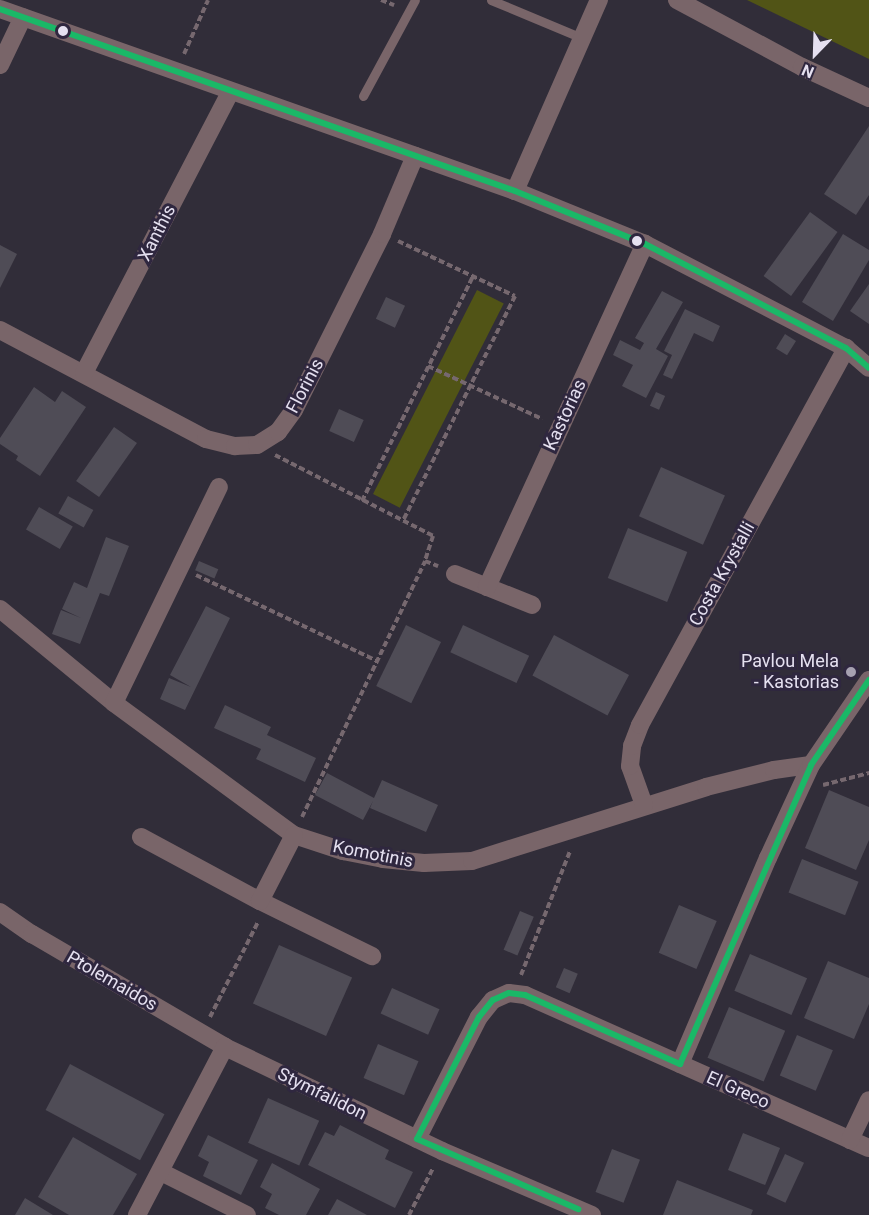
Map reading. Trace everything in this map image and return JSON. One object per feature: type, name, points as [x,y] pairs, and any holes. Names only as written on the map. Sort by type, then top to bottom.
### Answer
[{"type":"street","points":[[515,191],[599,0]]},
{"type":"street","points":[[677,0],[791,61],[869,98]]},
{"type":"street","points":[[0,9],[515,191],[645,244],[846,348],[869,368]]},
{"type":"street","points":[[0,65],[23,17]]},
{"type":"street","name":"Xanthis","points":[[84,373],[230,92]]},
{"type":"street","name":"Florinis","points":[[257,446],[278,432],[294,410],[382,234],[415,156]]},
{"type":"street","name":"Kastorias","points":[[488,587],[559,427],[645,244]]},
{"type":"street","points":[[0,330],[206,439],[235,446],[257,446]]},
{"type":"street","name":"Costa Krystalli","points":[[644,805],[630,766],[632,746],[640,725],[846,348]]},
{"type":"street","points":[[114,702],[219,487]]},
{"type":"street","points":[[455,574],[532,605]]},
{"type":"street","name":"Komotinis","points":[[0,609],[114,702],[294,835],[343,851],[383,859],[424,863],[472,861],[644,805],[774,770],[811,765]]},
{"type":"street","points":[[680,1064],[763,867],[811,765],[869,680]]},
{"type":"street","points":[[263,903],[294,835]]},
{"type":"street","points":[[141,837],[263,903],[372,956]]},
{"type":"street","name":"Ptolemaidos","points":[[0,912],[32,934],[225,1047]]},
{"type":"street","points":[[417,1139],[479,1017],[493,1000],[513,994]]},
{"type":"street","name":"El Greco","points":[[513,994],[525,995],[869,1148]]},
{"type":"street","points":[[137,1215],[225,1047]]},
{"type":"street","name":"Stymfalidon","points":[[225,1047],[442,1151],[582,1213]]},
{"type":"street","points":[[850,1140],[869,1100]]},
{"type":"street","points":[[161,1172],[247,1215]]},
{"type":"lane","points":[[363,96],[415,0]]},
{"type":"lane","points":[[491,0],[582,38]]},
{"type":"path","points":[[176,72],[208,0]]},
{"type":"path","points":[[382,234],[515,296],[404,521]]},
{"type":"path","points":[[362,501],[473,276]]},
{"type":"path","points":[[428,366],[559,427]]},
{"type":"path","points":[[257,446],[433,536],[425,561],[294,835]]},
{"type":"path","points":[[425,561],[455,574]]},
{"type":"path","points":[[181,567],[377,661]]},
{"type":"path","points":[[799,791],[869,773]]},
{"type":"path","points":[[513,994],[581,826]]},
{"type":"path","points":[[202,1034],[263,903]]},
{"type":"path","points":[[409,1215],[442,1151]]},
{"type":"shaded area","points":[[747,0],[869,0],[869,59]]},
{"type":"shaded area","points":[[477,290],[504,304],[400,508],[373,494]]},
{"type":"building","points":[[869,126],[869,195],[856,215],[824,194]]},
{"type":"building","points":[[810,212],[838,232],[791,296],[764,276]]},
{"type":"building","points":[[843,234],[869,250],[869,260],[833,321],[802,302]]},
{"type":"building","points":[[0,245],[17,254],[0,288]]},
{"type":"building","points":[[869,284],[869,324],[850,311]]},
{"type":"building","points":[[662,291],[683,302],[656,349],[668,356],[646,398],[622,386],[633,365],[613,355],[620,340],[640,350],[644,343],[635,338]]},
{"type":"building","points":[[386,297],[405,306],[395,328],[376,319]]},
{"type":"building","points":[[685,309],[720,326],[713,342],[694,333],[672,379],[663,375],[672,355],[664,351]]},
{"type":"building","points":[[785,334],[796,341],[787,355],[776,348]]},
{"type":"building","points":[[34,387],[55,402],[62,391],[86,407],[40,476],[16,460],[18,456],[0,444],[0,438]]},
{"type":"building","points":[[656,392],[665,396],[659,410],[650,406]]},
{"type":"building","points":[[339,409],[364,420],[354,442],[329,431]]},
{"type":"building","points":[[114,427],[137,443],[99,497],[76,481]]},
{"type":"building","points":[[661,467],[725,495],[703,545],[639,516]]},
{"type":"building","points":[[68,496],[93,510],[84,528],[58,513]]},
{"type":"building","points":[[39,507],[73,526],[60,549],[26,530]]},
{"type":"building","points":[[628,528],[687,552],[667,602],[608,578]]},
{"type":"building","points":[[106,537],[129,546],[109,596],[100,593],[80,644],[52,634],[61,610],[81,618],[62,609],[74,582],[87,588]]},
{"type":"building","points":[[199,561],[218,569],[214,578],[195,570]]},
{"type":"building","points":[[206,606],[230,618],[185,710],[160,699],[169,678],[191,687],[170,675]]},
{"type":"building","points":[[406,625],[441,642],[411,703],[376,686]]},
{"type":"building","points":[[463,625],[529,656],[516,683],[450,652]]},
{"type":"building","points":[[554,635],[629,675],[607,716],[532,676]]},
{"type":"building","points":[[225,705],[271,727],[267,735],[316,758],[305,782],[256,759],[261,749],[214,728]]},
{"type":"building","points":[[327,773],[374,798],[382,780],[438,805],[426,832],[370,808],[373,801],[363,820],[315,795]]},
{"type":"building","points":[[829,790],[869,807],[869,840],[856,870],[805,848]]},
{"type":"building","points":[[802,859],[859,882],[845,915],[789,892]]},
{"type":"building","points":[[679,905],[717,921],[696,969],[659,953]]},
{"type":"building","points":[[520,911],[534,917],[517,956],[504,950]]},
{"type":"building","points":[[279,945],[352,978],[326,1036],[253,1003]]},
{"type":"building","points":[[750,954],[807,978],[791,1015],[734,991]]},
{"type":"building","points":[[828,961],[869,978],[869,1004],[854,1039],[804,1018]]},
{"type":"building","points":[[564,968],[578,974],[570,993],[556,987]]},
{"type":"building","points":[[392,988],[440,1009],[428,1035],[381,1014]]},
{"type":"building","points":[[729,1007],[785,1031],[764,1081],[708,1058]]},
{"type":"building","points":[[797,1035],[833,1050],[816,1091],[780,1076]]},
{"type":"building","points":[[378,1044],[419,1061],[404,1095],[364,1078]]},
{"type":"building","points":[[70,1064],[164,1114],[140,1160],[46,1110]]},
{"type":"building","points":[[268,1098],[319,1121],[299,1166],[248,1143]]},
{"type":"building","points":[[340,1125],[389,1150],[385,1159],[413,1172],[395,1208],[308,1165],[325,1132],[334,1136]]},
{"type":"building","points":[[743,1133],[780,1148],[765,1185],[728,1170]]},
{"type":"building","points":[[208,1135],[258,1160],[241,1195],[203,1176],[209,1162],[198,1156]]},
{"type":"building","points":[[73,1137],[137,1174],[113,1215],[69,1215],[38,1197]]},
{"type":"building","points":[[612,1149],[640,1160],[624,1203],[596,1192]]},
{"type":"building","points":[[785,1154],[804,1163],[785,1203],[766,1194]]},
{"type":"building","points":[[272,1163],[320,1189],[306,1215],[279,1215],[265,1208],[272,1194],[260,1187]]},
{"type":"building","points":[[677,1180],[753,1210],[751,1215],[663,1215]]},
{"type":"building","points":[[25,1198],[53,1215],[15,1215]]},
{"type":"building","points":[[337,1199],[367,1215],[328,1215]]},
{"type":"transit line","points":[[0,9],[515,191],[645,244],[846,348],[869,368]]},
{"type":"transit line","points":[[680,1064],[811,765],[869,680]]},
{"type":"transit line","points":[[417,1139],[479,1017],[493,1000],[509,993],[525,995],[680,1064]]},
{"type":"transit line","points":[[417,1139],[578,1209]]},
{"type":"place","name":"Pavlou Mela - Kastorias","points":[[851,672]]}]
